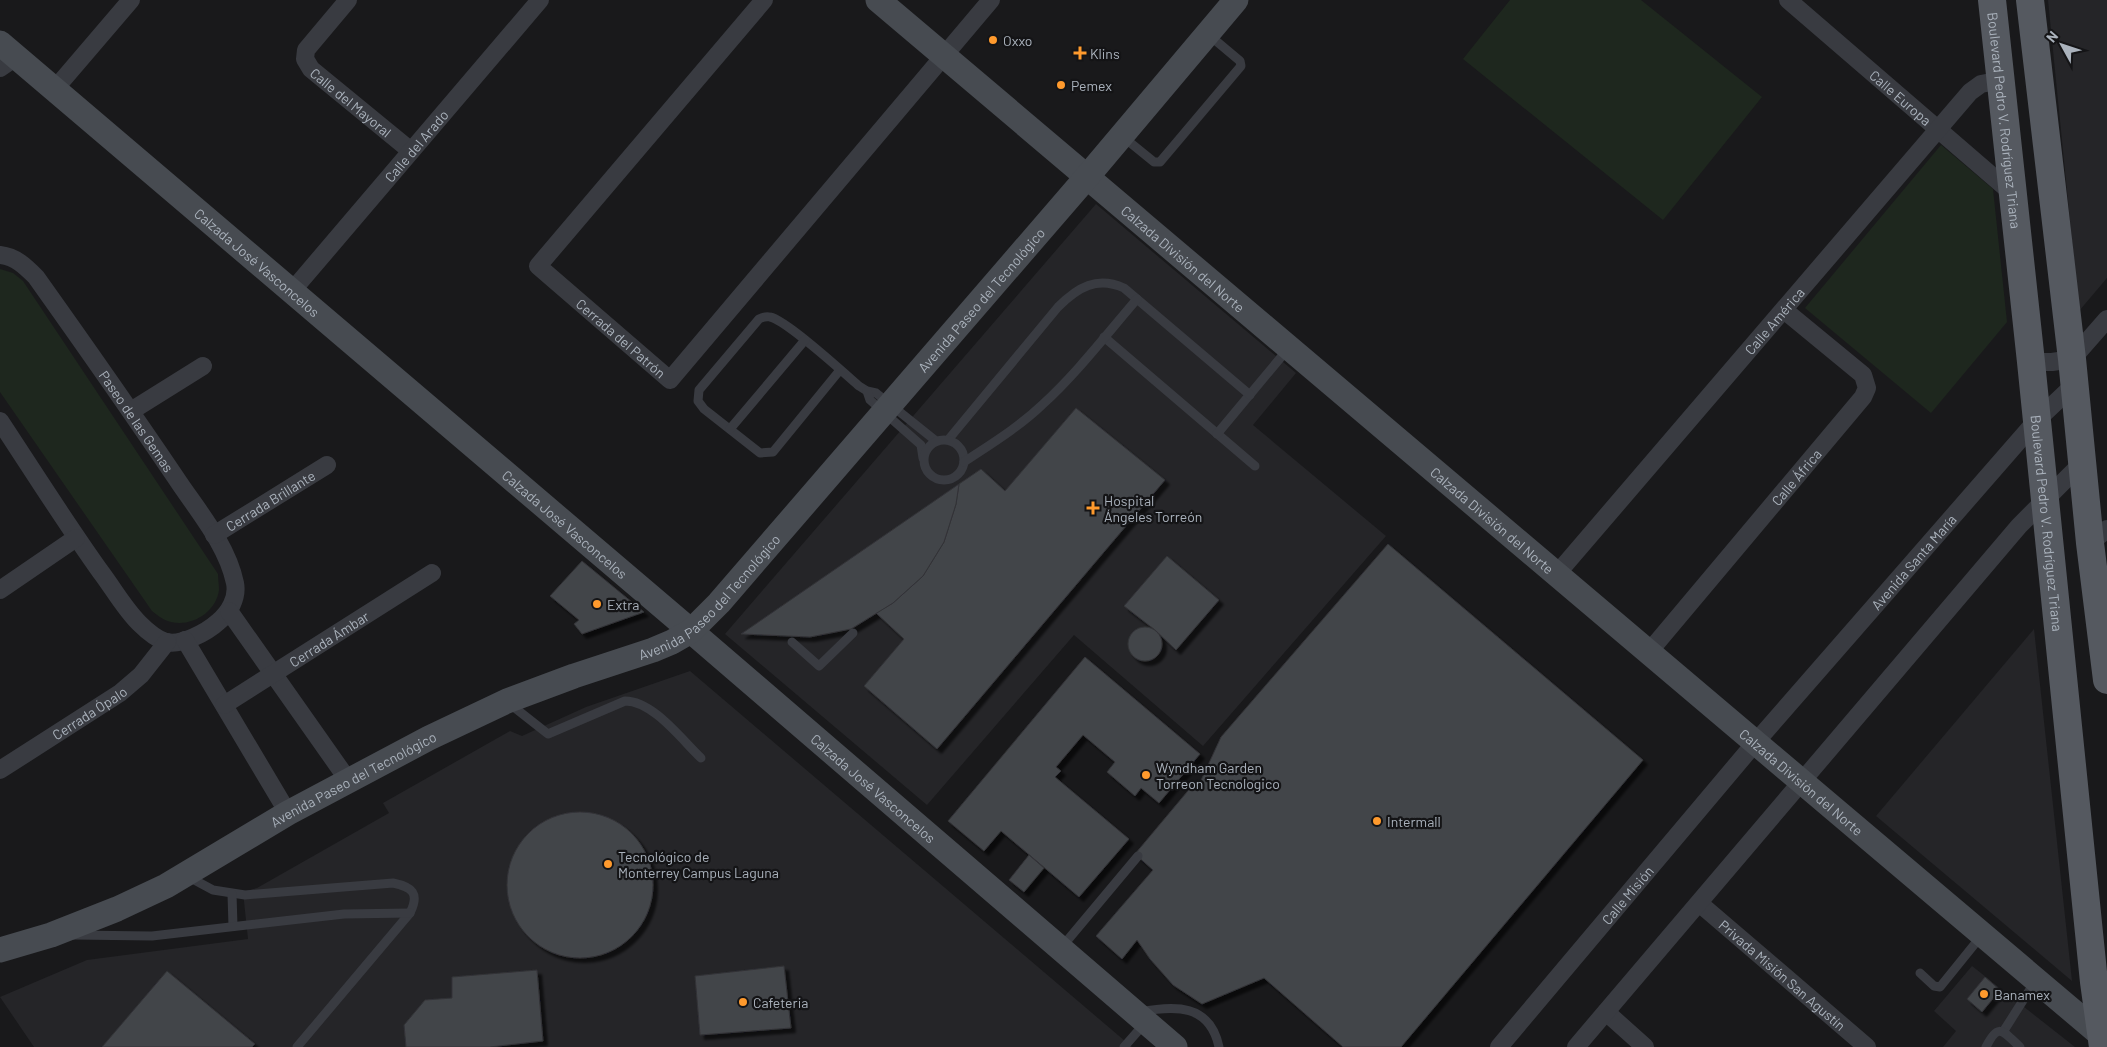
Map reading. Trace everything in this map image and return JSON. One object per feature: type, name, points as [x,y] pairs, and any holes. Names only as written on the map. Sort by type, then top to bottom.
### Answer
[{"type":"main road","name":"Calzada División del Norte","points":[[878,0],[1288,349],[2036,980],[2104,1041]]},
{"type":"main road","name":"Avenida Paseo del Tecnológico","points":[[0,950],[51,934],[117,909],[186,875],[288,813],[348,780],[429,738],[507,701],[574,676],[653,650],[691,631],[719,604],[1122,136],[1236,0]]},
{"type":"main road","points":[[2030,0],[2074,371],[2082,463],[2098,536],[2107,680]]},
{"type":"main road","name":"Boulevard Pedro V. Rodríguez Triana","points":[[1991,1],[2032,362],[2044,502],[2093,972],[2104,1041]]},
{"type":"main road","name":"Calzada José Vasconcelos","points":[[5,56],[54,90],[292,291],[1175,1047]]},
{"type":"street","points":[[54,90],[131,0]]},
{"type":"street","name":"Calle del Mayoral","points":[[348,0],[306,50],[305,59],[310,69],[411,151]]},
{"type":"street","name":"Calle del Arado","points":[[292,291],[540,0]]},
{"type":"street","name":"Cerrada del Patrón","points":[[764,0],[538,266],[670,380],[944,56]]},
{"type":"street","points":[[944,56],[991,0]]},
{"type":"street","name":"Calle Europa","points":[[1788,0],[2013,194]]},
{"type":"street","name":"Calle América","points":[[1556,575],[1970,92],[1981,84],[2001,80]]},
{"type":"street","name":"Paseo de las Gemas","points":[[0,255],[8,256],[23,263],[36,276],[131,411],[214,535],[236,585],[234,600],[229,612]]},
{"type":"street","name":"Calle África","points":[[1648,653],[1863,397],[1867,388],[1863,375],[1784,310]]},
{"type":"street","name":"Avenida Santa María","points":[[1755,743],[2037,420],[2074,371],[2107,319]]},
{"type":"street","points":[[2032,362],[2052,362],[2074,371]]},
{"type":"street","points":[[131,411],[203,366]]},
{"type":"street","points":[[0,421],[76,538],[137,622],[152,635],[167,642],[185,640],[200,634],[214,626],[229,612],[348,780]]},
{"type":"street","points":[[1576,1047],[2018,526],[2082,463]]},
{"type":"street","name":"Cerrada Brillante","points":[[214,535],[327,465]]},
{"type":"street","points":[[0,590],[76,538]]},
{"type":"street","name":"Cerrada Ámbar","points":[[224,705],[432,573]]},
{"type":"street","points":[[185,640],[288,813]]},
{"type":"street","name":"Cerrada Ópalo","points":[[0,770],[120,693],[141,676],[167,642]]},
{"type":"street","name":"Calle Misión","points":[[1499,1047],[1755,743]]},
{"type":"street","name":"Privada Misión San Agustín","points":[[1699,903],[1867,1047]]},
{"type":"street","points":[[1606,1012],[1645,1047]]},
{"type":"lane","points":[[1122,136],[1154,162],[1160,162],[1241,66],[1240,62],[1208,34]]},
{"type":"lane","points":[[948,440],[1069,296],[1082,287],[1098,283],[1112,283],[1124,288],[1250,394]]},
{"type":"lane","points":[[964,462],[1018,426],[1042,405],[1137,299]]},
{"type":"lane","points":[[840,370],[773,452],[760,453],[704,409],[698,401],[699,390],[759,319],[768,316],[777,319],[805,340],[867,392],[870,400],[888,408],[936,442]]},
{"type":"lane","points":[[1104,337],[1255,466]]},
{"type":"lane","points":[[730,429],[805,340]]},
{"type":"lane","points":[[1217,434],[1288,349]]},
{"type":"lane","points":[[888,408],[921,445],[924,461],[927,470],[934,478],[944,480],[953,478],[961,471],[964,462],[963,452],[957,445],[948,440],[936,442],[926,452],[924,461]]},
{"type":"lane","points":[[792,642],[819,666],[853,633]]},
{"type":"lane","points":[[507,701],[548,734],[625,701],[635,702],[650,709],[701,758]]},
{"type":"lane","points":[[1060,948],[1138,856]]},
{"type":"lane","points":[[186,875],[213,890],[245,895],[393,883],[404,885],[412,890],[415,897],[410,913],[297,1047]]},
{"type":"lane","points":[[232,894],[233,926]]},
{"type":"lane","points":[[51,934],[152,936],[344,914],[410,913]]},
{"type":"lane","points":[[1920,973],[1934,986],[1940,987],[1982,935]]},
{"type":"lane","points":[[2003,1032],[2036,980]]},
{"type":"lane","points":[[1124,1047],[1141,1017],[1167,1008],[1181,1008],[1192,1011],[1212,1028],[1219,1047]]},
{"type":"lane","points":[[1986,1047],[1994,1032],[2003,1032],[2020,1047]]},
{"type":"shaded area","points":[[1510,0],[1641,0],[1762,97],[1663,220],[1463,59]]},
{"type":"shaded area","points":[[2048,0],[2107,0],[2107,278],[2079,311]]},
{"type":"shaded area","points":[[1941,145],[1993,189],[2007,322],[1931,413],[1805,308]]},
{"type":"shaded area","name":"Hospital Ángeles Torreón","points":[[1096,204],[1296,373],[1253,425],[1386,536],[1203,746],[1074,635],[927,805],[725,634]]},
{"type":"shaded area","points":[[0,269],[13,273],[23,281],[218,574],[219,590],[217,599],[206,613],[199,618],[182,623],[174,623],[165,620],[152,611],[0,392]]},
{"type":"shaded area","points":[[2034,629],[2072,981],[1876,816]]},
{"type":"shaded area","name":"Tecnológico de Monterrey Campus Laguna","points":[[690,671],[1132,1047],[34,1047],[0,997],[87,960],[248,939],[243,892],[257,888],[389,813],[383,803],[510,731],[522,736],[586,707]]},
{"type":"shaded area","points":[[1972,966],[2075,1047],[1943,1047],[1956,1031],[1934,1011]]},
{"type":"building","points":[[1076,408],[1165,480],[937,749],[864,686],[904,639],[876,613],[893,603],[923,576],[944,542],[956,504],[959,484],[981,469],[1005,491]]},
{"type":"building","points":[[959,484],[956,504],[944,542],[923,576],[893,603],[851,629],[810,637],[741,634]]},
{"type":"building","name":"Intermall","points":[[1388,544],[1643,760],[1401,1047],[1343,1047],[1264,978],[1202,1004],[1173,985],[1150,959],[1137,940],[1122,959],[1096,936],[1153,870],[1135,854],[1192,786],[1197,789],[1221,737]]},
{"type":"building","points":[[1167,556],[1219,600],[1176,650],[1155,630],[1124,606]]},
{"type":"building","name":"Extra","points":[[582,561],[644,612],[582,634],[574,624],[579,620],[550,596]]},
{"type":"building","points":[[1145,627],[1152,628],[1157,632],[1161,637],[1161,651],[1157,656],[1152,660],[1145,661],[1138,660],[1133,656],[1129,651],[1128,644],[1129,637],[1133,632],[1138,628]]},
{"type":"building","name":"Wyndham Garden Torreon Tecnologico","points":[[1085,657],[1200,754],[1159,803],[1141,788],[1135,796],[1107,772],[1115,762],[1083,735],[1056,767],[1061,771],[1055,777],[1129,839],[1079,897],[1001,831],[984,851],[948,821]]},
{"type":"building","points":[[580,812],[608,817],[632,833],[648,857],[653,885],[648,913],[632,937],[608,953],[580,958],[552,953],[528,937],[512,913],[507,885],[512,857],[528,833],[552,817]]},
{"type":"building","points":[[1029,855],[1044,868],[1024,892],[1009,880]]},
{"type":"building","name":"Cafeteria","points":[[784,966],[791,1028],[700,1035],[695,976]]},
{"type":"building","points":[[537,970],[543,1041],[490,1047],[406,1047],[404,1025],[425,1000],[452,998],[452,977]]},
{"type":"building","points":[[167,971],[255,1044],[252,1047],[102,1047]]},
{"type":"building","name":"Banamex","points":[[1985,977],[2000,990],[1982,1012],[1967,999]]},
{"type":"place","name":"Oxxo","points":[[993,40]]},
{"type":"place","name":"Klins","points":[[1080,53]]},
{"type":"place","name":"Pemex","points":[[1061,85]]},
{"type":"place","name":"Hospital Ángeles Torreón","points":[[1093,508]]},
{"type":"place","name":"Extra","points":[[597,604]]},
{"type":"place","name":"Wyndham Garden Torreon Tecnologico","points":[[1146,775]]},
{"type":"place","name":"Intermall","points":[[1377,821]]},
{"type":"place","name":"Tecnológico de Monterrey Campus Laguna","points":[[608,864]]},
{"type":"place","name":"Banamex","points":[[1984,994]]},
{"type":"place","name":"Cafeteria","points":[[743,1002]]}]
